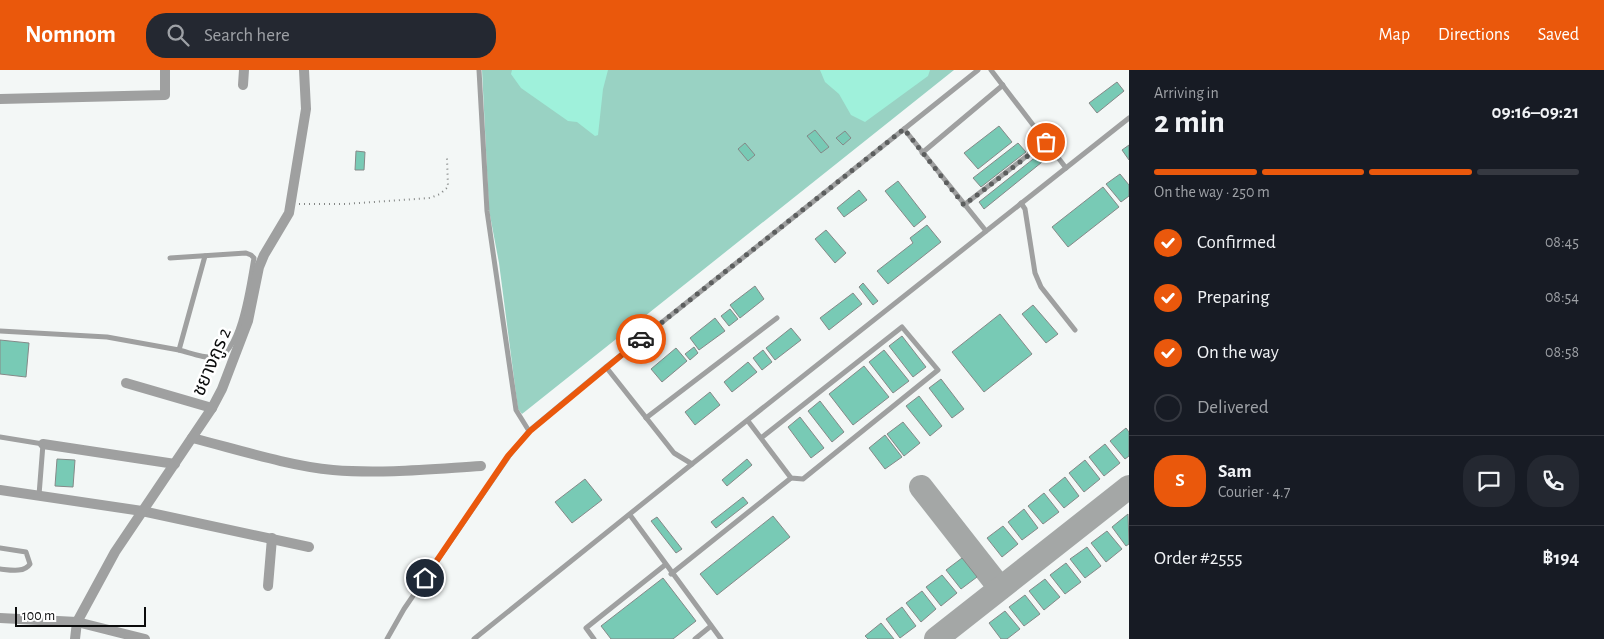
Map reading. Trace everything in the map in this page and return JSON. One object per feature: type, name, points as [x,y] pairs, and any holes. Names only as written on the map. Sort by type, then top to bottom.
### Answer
[{"type":"street","points":[[0,99],[164,95],[164,70]]},
{"type":"street","points":[[243,85],[244,70]]},
{"type":"street","name":"ชยางกูร 2","points":[[75,639],[77,622],[115,552],[212,408],[222,390],[248,321],[259,267],[264,255],[286,222],[292,204],[306,109],[304,70]]},
{"type":"street","points":[[126,383],[212,408]]},
{"type":"street","points":[[192,438],[331,470],[371,472],[481,466]]},
{"type":"street","points":[[43,444],[175,464]]},
{"type":"street","points":[[0,490],[142,511],[309,547]]},
{"type":"street","points":[[268,586],[272,538]]},
{"type":"street","points":[[0,618],[77,622],[146,639]]},
{"type":"lane","points":[[479,70],[487,210],[516,410],[530,431]]},
{"type":"lane","points":[[387,639],[431,568],[508,456],[530,431],[606,367],[978,70]]},
{"type":"lane","points":[[992,70],[1066,168]]},
{"type":"lane","points":[[922,154],[1003,85]]},
{"type":"lane","points":[[474,639],[1129,118]]},
{"type":"lane","points":[[904,129],[922,154],[986,231]]},
{"type":"lane","points":[[964,205],[1046,142]]},
{"type":"lane","points":[[1021,203],[1025,208],[1035,273],[1040,287],[1075,330]]},
{"type":"lane","points":[[0,331],[107,337],[207,357],[217,357],[230,351],[236,338],[254,258],[246,253],[170,258]]},
{"type":"lane","points":[[179,350],[205,256]]},
{"type":"lane","points":[[646,418],[777,318]]},
{"type":"lane","points":[[671,574],[791,478],[803,479],[938,370],[902,328],[761,438]]},
{"type":"lane","points":[[606,367],[674,453],[692,464]]},
{"type":"lane","points":[[748,421],[791,478]]},
{"type":"lane","points":[[0,438],[43,444],[39,495]]},
{"type":"lane","points":[[630,515],[671,574],[721,639]]},
{"type":"lane","points":[[0,548],[26,552],[30,564],[27,568],[19,570],[0,570]]},
{"type":"lane","points":[[594,639],[586,628],[665,565]]},
{"type":"lane","points":[[694,639],[711,626]]},
{"type":"path","points":[[292,204],[345,204],[430,198],[440,194],[448,187],[447,158]]},
{"type":"shaded area","points":[[482,70],[954,70],[522,414],[518,409],[499,263],[489,210]]},
{"type":"shaded area","points":[[512,70],[608,70],[603,89],[598,135],[595,136],[577,122],[568,121],[521,88],[511,74]]},
{"type":"shaded area","points":[[820,70],[930,70],[928,76],[865,122],[851,115],[839,94],[825,82]]},
{"type":"building","points":[[1117,82],[1124,91],[1097,113],[1089,103]]},
{"type":"building","points":[[999,126],[1012,142],[978,169],[964,153]]},
{"type":"building","points":[[815,130],[829,147],[821,153],[807,136]]},
{"type":"building","points":[[845,131],[851,138],[843,145],[836,138]]},
{"type":"building","points":[[745,143],[755,155],[748,161],[738,149]]},
{"type":"building","points":[[1018,143],[1026,152],[981,187],[973,178]]},
{"type":"building","points":[[1129,145],[1129,160],[1122,150]]},
{"type":"building","points":[[356,151],[365,152],[364,170],[355,170]]},
{"type":"building","points":[[1042,152],[1047,158],[984,209],[979,202]]},
{"type":"building","points":[[1120,174],[1129,185],[1129,196],[1121,202],[1106,184]]},
{"type":"building","points":[[898,181],[926,217],[914,227],[885,191]]},
{"type":"building","points":[[1103,187],[1119,207],[1068,247],[1052,227]]},
{"type":"building","points":[[859,190],[867,200],[844,217],[837,208]]},
{"type":"building","points":[[927,225],[941,242],[888,284],[877,271],[913,243],[910,238]]},
{"type":"building","points":[[826,230],[846,253],[835,263],[815,239]]},
{"type":"building","points":[[863,283],[878,301],[873,305],[859,287]]},
{"type":"building","points":[[755,286],[764,299],[740,318],[730,305]]},
{"type":"building","points":[[853,293],[862,304],[829,330],[820,318]]},
{"type":"building","points":[[1033,305],[1058,334],[1046,343],[1022,314]]},
{"type":"building","points":[[730,309],[738,319],[729,326],[721,316]]},
{"type":"building","points":[[1000,314],[1032,354],[984,392],[952,352]]},
{"type":"building","points":[[715,318],[725,331],[699,350],[690,338]]},
{"type":"building","points":[[791,328],[801,340],[775,360],[766,348]]},
{"type":"building","points":[[902,336],[926,367],[913,377],[889,346]]},
{"type":"building","points":[[0,340],[29,343],[26,377],[0,374]]},
{"type":"building","points":[[694,347],[698,353],[690,360],[685,354]]},
{"type":"building","points":[[676,348],[687,361],[662,382],[651,369]]},
{"type":"building","points":[[763,350],[772,362],[762,370],[753,358]]},
{"type":"building","points":[[884,350],[909,381],[893,393],[869,362]]},
{"type":"building","points":[[748,362],[757,372],[732,392],[724,382]]},
{"type":"building","points":[[864,366],[889,397],[853,425],[829,394]]},
{"type":"building","points":[[941,379],[964,409],[952,418],[929,388]]},
{"type":"building","points":[[710,392],[720,405],[695,425],[685,412]]},
{"type":"building","points":[[919,396],[942,426],[930,436],[906,406]]},
{"type":"building","points":[[820,401],[844,432],[832,442],[808,411]]},
{"type":"building","points":[[800,417],[824,448],[811,458],[788,427]]},
{"type":"building","points":[[903,422],[920,443],[904,456],[887,434]]},
{"type":"building","points":[[1126,428],[1129,432],[1129,456],[1125,459],[1110,441]]},
{"type":"building","points":[[885,435],[902,457],[885,469],[869,448]]},
{"type":"building","points":[[1105,444],[1120,463],[1104,476],[1089,457]]},
{"type":"building","points":[[57,459],[75,460],[73,487],[55,486]]},
{"type":"building","points":[[747,459],[752,465],[727,486],[722,480]]},
{"type":"building","points":[[1085,460],[1100,479],[1084,492],[1069,473]]},
{"type":"building","points":[[1065,477],[1079,496],[1064,508],[1049,490]]},
{"type":"building","points":[[585,479],[602,500],[572,523],[555,502]]},
{"type":"building","points":[[1044,493],[1059,512],[1043,524],[1028,506]]},
{"type":"building","points":[[743,497],[748,503],[716,528],[711,522]]},
{"type":"building","points":[[1024,509],[1038,528],[1022,540],[1008,522]]},
{"type":"building","points":[[1128,514],[1129,544],[1126,546],[1112,527]]},
{"type":"building","points":[[773,516],[790,537],[717,595],[700,574]]},
{"type":"building","points":[[657,517],[682,549],[676,553],[651,521]]},
{"type":"building","points":[[1003,526],[1018,544],[1002,557],[987,538]]},
{"type":"building","points":[[1107,531],[1122,549],[1106,562],[1091,543]]},
{"type":"building","points":[[1087,547],[1101,566],[1085,578],[1070,559]]},
{"type":"building","points":[[962,558],[977,577],[961,589],[946,570]]},
{"type":"building","points":[[1066,563],[1081,582],[1065,594],[1050,575]]},
{"type":"building","points":[[942,575],[957,593],[941,606],[926,587]]},
{"type":"building","points":[[663,578],[696,621],[673,639],[611,639],[601,626]]},
{"type":"building","points":[[1045,579],[1060,597],[1044,610],[1029,591]]},
{"type":"building","points":[[922,591],[936,609],[921,622],[906,603]]},
{"type":"building","points":[[1025,595],[1040,614],[1024,626],[1009,607]]},
{"type":"building","points":[[902,607],[916,626],[900,638],[886,619]]},
{"type":"building","points":[[1005,611],[1020,629],[1007,639],[1001,639],[989,623]]},
{"type":"building","points":[[881,623],[894,639],[868,639],[865,636]]},
{"type":"taxiway","points":[[921,487],[1000,588]]},
{"type":"taxiway","points":[[936,639],[1129,487]]},
{"type":"way so far","points":[[641,339],[904,129],[964,205],[1046,142]]},
{"type":"route","points":[[425,578],[508,456],[530,431],[549,413],[641,339]]}]
